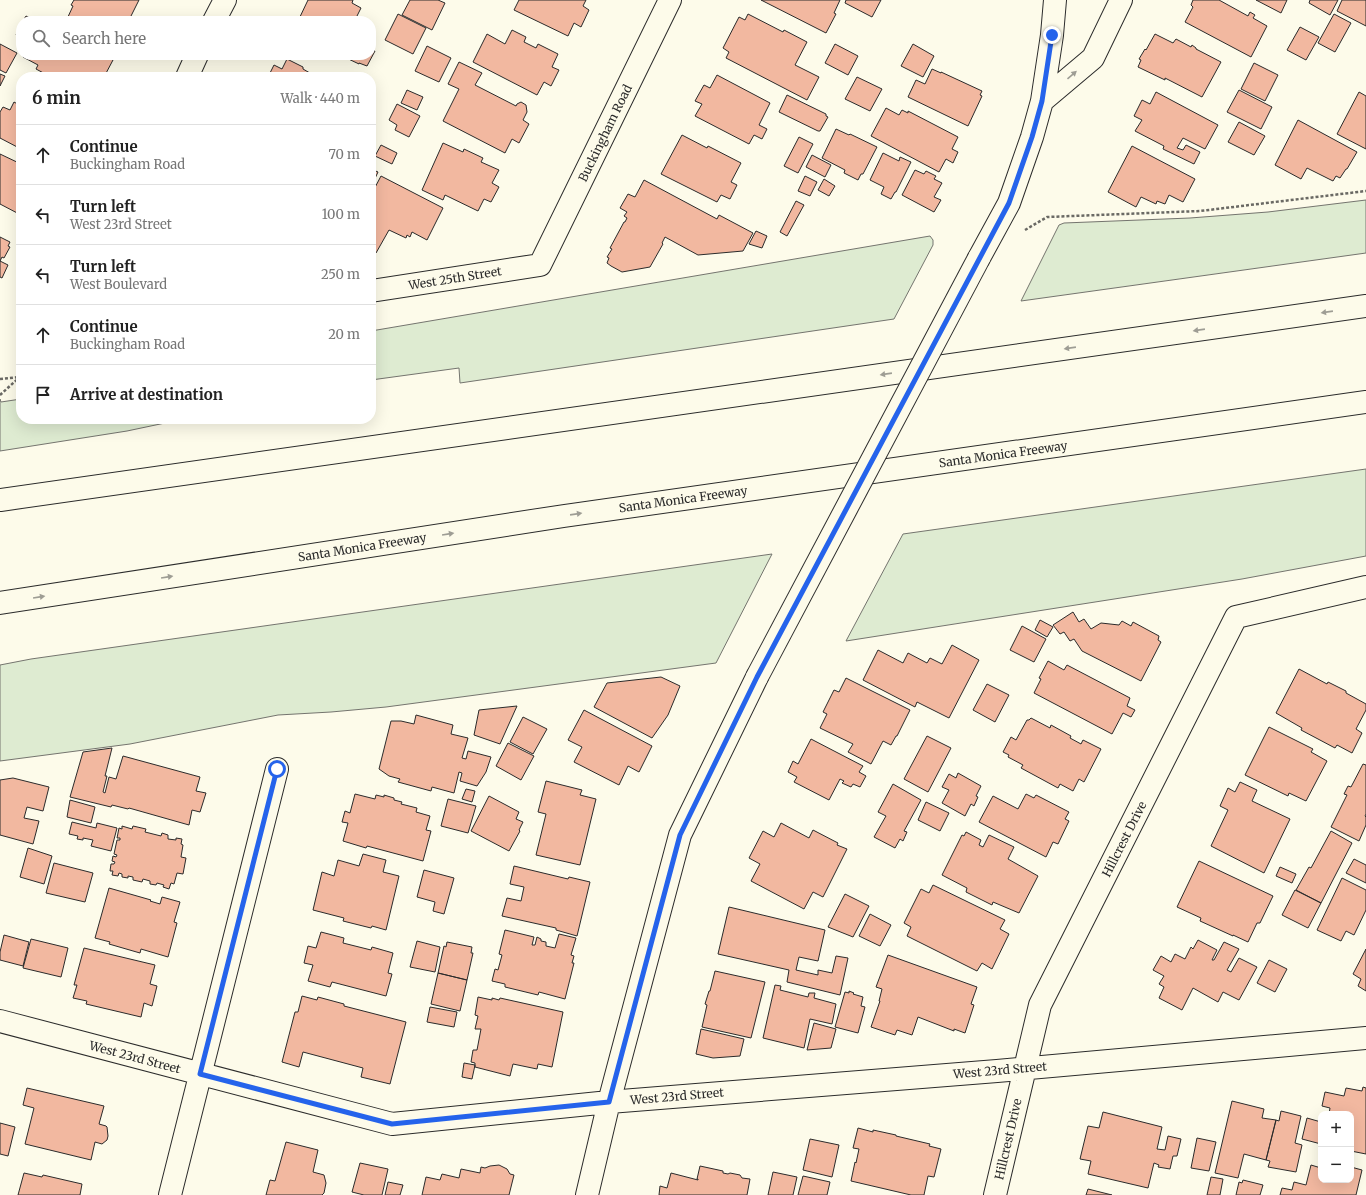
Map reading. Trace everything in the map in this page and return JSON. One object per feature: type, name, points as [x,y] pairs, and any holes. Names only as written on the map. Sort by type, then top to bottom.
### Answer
[{"type":"main road","points":[[216,16],[224,0]]},
{"type":"main road","name":"Buckingham Road","points":[[540,265],[670,0]]},
{"type":"main road","points":[[587,1195],[609,1102],[680,835],[757,677],[1009,203],[1032,137],[1042,101],[1052,35],[1055,0]]},
{"type":"main road","points":[[1042,101],[1092,58],[1121,0]]},
{"type":"main road","points":[[190,72],[196,60]]},
{"type":"main road","name":"West 25th Street","points":[[376,290],[540,265]]},
{"type":"main road","points":[[0,500],[1366,306]]},
{"type":"main road","name":"Santa Monica Freeway","points":[[0,603],[564,516],[1366,402]]},
{"type":"main road","points":[[0,489],[54,492]]},
{"type":"main road","name":"Hillcrest Drive","points":[[995,1195],[1040,1006],[1236,617],[1366,587]]},
{"type":"main road","points":[[170,1195],[277,769]]},
{"type":"main road","name":"West 23rd Street","points":[[0,1021],[392,1124],[609,1102],[1366,1038]]},
{"type":"path","points":[[1020,233],[1047,217],[1200,211],[1366,191]]},
{"type":"path","points":[[0,379],[16,377]]},
{"type":"path","points":[[0,395],[16,381]]},
{"type":"green space","points":[[1366,200],[1366,253],[1021,301],[1059,225],[1064,223],[1190,218],[1268,212]]},
{"type":"green space","points":[[930,236],[933,240],[933,245],[894,319],[460,383],[459,368],[376,379],[376,330]]},
{"type":"green space","points":[[0,399],[1,402],[16,400],[16,424],[160,424],[127,431],[0,451]]},
{"type":"green space","points":[[1366,469],[1366,556],[1242,579],[846,641],[903,534]]},
{"type":"green space","points":[[772,554],[716,663],[386,707],[278,715],[130,744],[0,761],[0,665],[31,659]]},
{"type":"building","points":[[74,0],[139,0],[131,16],[68,16],[73,6],[71,5]]},
{"type":"building","points":[[308,0],[353,0],[352,3],[361,8],[357,16],[300,16]]},
{"type":"building","points":[[410,0],[438,0],[445,3],[432,30],[402,15]]},
{"type":"building","points":[[519,0],[586,0],[583,6],[589,10],[581,27],[574,23],[568,36],[514,10]]},
{"type":"building","points":[[761,0],[840,0],[834,13],[836,14],[826,33]]},
{"type":"building","points":[[846,0],[881,0],[872,17],[845,3]]},
{"type":"building","points":[[1193,0],[1219,0],[1248,16],[1250,12],[1255,15],[1253,18],[1267,26],[1251,57],[1185,22],[1193,7],[1191,5]]},
{"type":"building","points":[[1256,0],[1287,0],[1281,13]]},
{"type":"building","points":[[1310,0],[1338,0],[1330,15],[1309,3]]},
{"type":"building","points":[[1342,0],[1366,0],[1366,26],[1337,11]]},
{"type":"building","points":[[398,14],[426,28],[413,54],[385,40]]},
{"type":"building","points":[[748,14],[783,32],[784,30],[807,42],[795,65],[819,77],[807,100],[726,58],[729,52],[723,48],[739,17],[745,20]]},
{"type":"building","points":[[1334,14],[1351,23],[1335,52],[1318,43]]},
{"type":"building","points":[[1300,27],[1319,37],[1306,60],[1287,50]]},
{"type":"building","points":[[512,30],[526,37],[524,42],[536,48],[538,44],[558,54],[552,67],[559,70],[551,86],[544,82],[537,95],[473,62],[487,34],[505,44]]},
{"type":"building","points":[[1155,34],[1173,43],[1176,39],[1191,47],[1192,45],[1196,49],[1221,62],[1202,97],[1165,78],[1165,80],[1138,67],[1141,60],[1139,59]]},
{"type":"building","points":[[0,44],[16,52],[16,55],[6,73],[0,70]]},
{"type":"building","points":[[835,44],[858,56],[848,75],[825,63]]},
{"type":"building","points":[[913,44],[934,56],[923,77],[901,66]]},
{"type":"building","points":[[427,46],[451,58],[439,82],[415,71]]},
{"type":"building","points":[[29,60],[113,60],[107,72],[42,72],[36,69],[38,65]]},
{"type":"building","points":[[286,60],[289,60],[303,67],[303,69],[308,72],[270,72],[274,65],[282,69]]},
{"type":"building","points":[[351,60],[370,60],[367,66]]},
{"type":"building","points":[[459,62],[482,73],[475,85],[516,106],[521,102],[526,105],[527,112],[523,120],[529,124],[519,143],[512,139],[505,153],[443,121],[459,89],[448,84]]},
{"type":"building","points":[[1254,63],[1278,75],[1265,101],[1241,89]]},
{"type":"building","points":[[932,69],[982,91],[980,95],[982,96],[968,126],[908,97],[916,80],[925,84]]},
{"type":"building","points":[[0,74],[5,76],[0,86]]},
{"type":"building","points":[[717,75],[770,103],[759,125],[767,129],[762,139],[754,135],[749,144],[695,116],[702,104],[695,101],[704,85],[710,88]]},
{"type":"building","points":[[857,77],[882,89],[870,111],[845,99]]},
{"type":"building","points":[[407,90],[423,97],[417,110],[401,103]]},
{"type":"building","points":[[1239,90],[1272,107],[1261,129],[1227,112]]},
{"type":"building","points":[[1156,92],[1218,125],[1205,149],[1183,138],[1177,148],[1183,150],[1186,145],[1200,152],[1194,164],[1163,149],[1164,146],[1135,131],[1142,120],[1134,116],[1142,100],[1150,104]]},
{"type":"building","points":[[1359,92],[1366,96],[1366,149],[1337,134]]},
{"type":"building","points":[[787,95],[826,114],[828,117],[820,131],[779,112]]},
{"type":"building","points":[[14,102],[16,103],[16,146],[0,138],[0,112],[3,107],[10,110]]},
{"type":"building","points":[[397,104],[420,116],[409,137],[395,130],[397,125],[389,120]]},
{"type":"building","points":[[886,108],[899,115],[902,110],[908,113],[908,111],[958,137],[952,149],[958,152],[953,163],[946,159],[939,172],[871,136]]},
{"type":"building","points":[[1298,120],[1357,152],[1340,178],[1336,176],[1333,181],[1307,168],[1301,179],[1275,165]]},
{"type":"building","points":[[1239,122],[1265,136],[1254,155],[1228,142]]},
{"type":"building","points":[[836,129],[877,147],[863,174],[861,174],[858,180],[844,173],[845,170],[822,158]]},
{"type":"building","points":[[682,135],[707,148],[708,146],[741,163],[731,182],[737,185],[730,199],[721,195],[717,202],[661,174]]},
{"type":"building","points":[[799,137],[813,144],[798,173],[784,166]]},
{"type":"building","points":[[443,143],[463,152],[464,149],[483,158],[481,162],[499,170],[492,183],[499,187],[491,202],[484,199],[478,211],[445,195],[443,200],[422,190]]},
{"type":"building","points":[[381,145],[397,153],[392,164],[376,156]]},
{"type":"building","points":[[1132,146],[1195,179],[1183,202],[1169,195],[1165,204],[1157,201],[1156,204],[1141,197],[1136,207],[1108,192]]},
{"type":"building","points":[[883,153],[899,161],[900,157],[911,162],[891,199],[881,194],[884,187],[870,180]]},
{"type":"building","points":[[0,154],[16,162],[16,212],[0,204]]},
{"type":"building","points":[[812,155],[831,165],[825,177],[806,167]]},
{"type":"building","points":[[915,170],[924,174],[926,171],[936,176],[934,179],[942,183],[934,197],[941,200],[934,212],[902,195]]},
{"type":"building","points":[[381,176],[443,208],[427,240],[412,232],[410,237],[407,235],[406,238],[389,230],[376,253],[376,186]]},
{"type":"building","points":[[805,176],[817,182],[810,196],[798,191]]},
{"type":"building","points":[[824,179],[835,186],[829,196],[818,190]]},
{"type":"building","points":[[644,180],[717,219],[719,215],[753,233],[743,251],[698,255],[665,237],[662,243],[663,244],[650,267],[622,272],[611,266],[607,263],[609,258],[607,257],[612,249],[610,248],[627,218],[624,216],[627,212],[620,208],[628,194],[635,197]]},
{"type":"building","points":[[796,201],[804,205],[787,236],[780,232]]},
{"type":"building","points":[[756,231],[767,236],[762,248],[749,244]]},
{"type":"building","points":[[0,237],[10,242],[8,246],[10,247],[4,258],[2,257],[0,261]]},
{"type":"building","points":[[0,261],[8,265],[2,278],[0,277]]},
{"type":"building","points":[[1073,612],[1079,622],[1084,619],[1091,629],[1101,623],[1119,625],[1122,621],[1131,626],[1133,622],[1159,636],[1158,640],[1161,642],[1141,681],[1082,651],[1074,639],[1070,641],[1064,632],[1060,634],[1053,625]]},
{"type":"building","points":[[1040,620],[1053,627],[1047,637],[1035,630]]},
{"type":"building","points":[[1022,626],[1046,639],[1034,662],[1010,650]]},
{"type":"building","points":[[952,645],[979,660],[949,718],[917,702],[915,707],[863,680],[878,650],[903,663],[908,653],[927,663],[930,658],[942,664]]},
{"type":"building","points":[[1048,661],[1064,670],[1067,665],[1130,698],[1127,706],[1135,710],[1131,717],[1123,713],[1112,734],[1034,693],[1041,679],[1039,678]]},
{"type":"building","points":[[1299,669],[1327,684],[1328,682],[1346,691],[1346,693],[1366,704],[1366,710],[1356,729],[1362,733],[1352,753],[1337,745],[1335,748],[1301,730],[1302,728],[1276,713]]},
{"type":"building","points":[[661,677],[680,686],[668,715],[652,738],[594,707],[607,683]]},
{"type":"building","points":[[846,678],[910,710],[891,745],[883,741],[871,764],[848,752],[853,744],[820,728],[827,714],[823,712],[834,690],[839,692]]},
{"type":"building","points":[[987,684],[1009,695],[995,722],[973,710]]},
{"type":"building","points":[[517,706],[500,744],[474,735],[479,710]]},
{"type":"building","points":[[584,710],[652,746],[639,772],[628,766],[619,785],[574,762],[582,747],[568,740]]},
{"type":"building","points":[[416,715],[453,725],[451,734],[468,738],[462,758],[466,759],[468,751],[491,757],[486,772],[477,786],[460,781],[462,773],[459,772],[454,793],[432,787],[431,791],[398,782],[400,779],[389,776],[379,769],[391,721],[401,721],[414,724]]},
{"type":"building","points":[[523,717],[547,729],[533,754],[510,742]]},
{"type":"building","points":[[1031,718],[1050,728],[1051,725],[1071,736],[1070,738],[1081,744],[1083,740],[1101,749],[1084,782],[1079,779],[1073,791],[1060,784],[1058,788],[1021,768],[1023,765],[1008,757],[1009,755],[1003,752],[1011,737],[1016,740],[1027,720]]},
{"type":"building","points":[[1269,727],[1313,749],[1311,752],[1327,761],[1306,801],[1289,793],[1288,796],[1245,775]]},
{"type":"building","points":[[927,736],[951,748],[928,792],[904,779]]},
{"type":"building","points":[[811,739],[863,766],[859,772],[866,776],[860,787],[853,784],[851,787],[842,783],[844,781],[840,779],[829,800],[794,782],[797,777],[788,772],[793,761],[798,764]]},
{"type":"building","points":[[508,743],[534,756],[521,780],[496,766]]},
{"type":"building","points":[[112,748],[105,776],[107,776],[103,792],[105,793],[109,777],[116,779],[123,756],[200,777],[196,791],[206,793],[200,812],[192,810],[189,825],[129,808],[112,805],[111,807],[70,797],[83,752]]},
{"type":"building","points":[[1363,764],[1366,765],[1366,825],[1359,841],[1331,827],[1347,795],[1344,794],[1348,786],[1351,787]]},
{"type":"building","points":[[958,773],[981,786],[976,796],[978,797],[974,806],[971,804],[965,816],[942,803],[949,790],[942,787],[949,774],[956,778]]},
{"type":"building","points":[[13,778],[49,787],[43,811],[27,807],[24,818],[39,821],[33,844],[0,835],[0,780]]},
{"type":"building","points":[[546,781],[582,790],[580,795],[596,799],[580,865],[536,855],[546,814],[538,812]]},
{"type":"building","points":[[1240,782],[1257,790],[1252,801],[1290,819],[1264,873],[1211,846],[1228,810],[1220,806],[1228,788],[1235,792]]},
{"type":"building","points":[[893,784],[921,800],[904,831],[907,832],[903,841],[900,839],[895,848],[874,837],[886,816],[878,812]]},
{"type":"building","points":[[466,789],[475,791],[472,802],[462,799]]},
{"type":"building","points":[[355,794],[375,799],[376,795],[384,797],[384,795],[402,802],[401,804],[417,808],[416,812],[430,816],[426,830],[431,831],[423,861],[367,846],[366,848],[343,841],[348,823],[342,822],[345,811],[350,813]]},
{"type":"building","points":[[1026,794],[1034,798],[1036,795],[1069,812],[1065,819],[1069,821],[1058,844],[1053,842],[1046,857],[979,822],[993,796],[1018,809]]},
{"type":"building","points":[[489,796],[519,812],[516,819],[523,822],[519,830],[520,831],[509,851],[471,831]]},
{"type":"building","points":[[448,799],[476,806],[468,833],[441,826]]},
{"type":"building","points":[[70,800],[95,807],[91,823],[67,817]]},
{"type":"building","points":[[926,802],[949,813],[940,831],[918,820]]},
{"type":"building","points":[[72,822],[96,828],[97,823],[117,828],[111,851],[91,846],[93,840],[83,838],[83,840],[77,839],[78,836],[69,834]]},
{"type":"building","points":[[781,823],[809,838],[813,830],[838,843],[837,845],[847,849],[823,897],[813,892],[804,909],[751,881],[760,864],[749,858],[763,831],[774,837]]},
{"type":"building","points":[[122,826],[132,829],[133,826],[146,829],[145,832],[161,836],[162,833],[168,835],[168,839],[182,839],[181,844],[183,845],[181,857],[186,858],[183,874],[177,873],[174,884],[171,883],[169,889],[163,887],[164,885],[157,883],[156,885],[150,884],[150,881],[143,879],[142,882],[133,880],[133,877],[122,877],[122,874],[119,873],[118,876],[112,875],[113,871],[110,871],[111,864],[114,864],[115,862],[112,861],[113,856],[116,857],[117,855],[114,854],[117,840],[120,840],[120,838],[117,838],[119,828],[122,829]]},
{"type":"building","points":[[1331,831],[1352,843],[1321,903],[1296,890],[1309,867],[1311,868]]},
{"type":"building","points":[[966,832],[981,840],[979,845],[983,847],[989,835],[1014,847],[1008,859],[1038,876],[1019,913],[993,902],[992,905],[966,892],[967,888],[942,875],[962,835],[964,836]]},
{"type":"building","points":[[28,848],[52,856],[44,884],[20,877]]},
{"type":"building","points":[[363,854],[386,860],[383,872],[399,876],[386,930],[343,921],[344,918],[313,910],[322,872],[334,876],[338,860],[359,866]]},
{"type":"building","points":[[1354,859],[1366,865],[1366,883],[1346,873]]},
{"type":"building","points":[[1199,861],[1273,896],[1260,923],[1257,923],[1248,942],[1200,921],[1201,918],[1177,907]]},
{"type":"building","points":[[54,863],[93,873],[85,902],[46,893]]},
{"type":"building","points":[[514,866],[568,879],[569,877],[590,882],[577,936],[556,930],[556,928],[502,916],[507,898],[521,901],[524,887],[510,884]]},
{"type":"building","points":[[1280,867],[1296,874],[1292,883],[1276,876]]},
{"type":"building","points":[[424,870],[454,878],[444,914],[433,911],[435,902],[417,897]]},
{"type":"building","points":[[1342,878],[1366,890],[1366,910],[1354,935],[1346,931],[1341,941],[1317,930]]},
{"type":"building","points":[[933,885],[1005,920],[1000,929],[1009,934],[992,969],[982,963],[977,971],[907,936],[911,927],[904,923],[921,889],[929,893]]},
{"type":"building","points":[[109,888],[160,904],[162,897],[180,902],[174,922],[177,923],[168,957],[141,949],[140,953],[109,944],[110,942],[95,938]]},
{"type":"building","points":[[1295,890],[1321,903],[1308,928],[1282,915]]},
{"type":"building","points":[[845,894],[869,906],[853,937],[828,927]]},
{"type":"building","points":[[729,907],[825,930],[818,961],[799,957],[796,970],[818,975],[818,970],[832,973],[836,956],[848,958],[840,995],[787,982],[789,970],[718,954]]},
{"type":"building","points":[[870,914],[891,925],[880,946],[859,936]]},
{"type":"building","points":[[505,930],[534,937],[532,945],[535,945],[537,937],[541,939],[541,941],[546,942],[546,946],[555,948],[559,934],[576,938],[571,955],[574,956],[572,963],[574,963],[565,999],[539,992],[538,995],[505,987],[505,984],[492,981],[495,969],[498,970],[502,955],[499,954]]},
{"type":"building","points":[[321,932],[344,938],[343,943],[371,950],[372,947],[393,953],[388,973],[392,974],[386,996],[332,982],[330,987],[308,981],[313,965],[304,963],[308,946],[316,948]]},
{"type":"building","points":[[4,935],[29,942],[23,966],[0,960],[0,952]]},
{"type":"building","points":[[31,939],[68,948],[61,977],[23,968]]},
{"type":"building","points":[[1198,940],[1217,950],[1212,960],[1214,960],[1224,942],[1239,949],[1227,970],[1231,972],[1239,958],[1257,967],[1239,1000],[1223,992],[1218,1002],[1193,988],[1182,1010],[1159,998],[1164,987],[1159,984],[1164,976],[1153,970],[1161,956],[1171,962],[1175,954],[1185,959],[1191,947],[1193,949]]},
{"type":"building","points":[[417,941],[440,947],[435,972],[410,967]]},
{"type":"building","points":[[447,942],[472,947],[471,953],[473,953],[467,980],[438,973],[444,946],[446,947]]},
{"type":"building","points":[[84,948],[155,965],[150,984],[157,986],[152,1006],[144,1003],[141,1017],[86,1004],[87,1001],[73,998],[77,985],[74,985]]},
{"type":"building","points":[[1366,949],[1366,991],[1358,986],[1361,979],[1353,974]]},
{"type":"building","points":[[888,955],[977,987],[971,1004],[974,1005],[965,1033],[954,1029],[954,1031],[918,1017],[912,1035],[897,1030],[895,1035],[871,1027],[880,1001],[882,989],[876,987]]},
{"type":"building","points":[[1269,960],[1287,969],[1275,992],[1257,983]]},
{"type":"building","points":[[715,971],[765,982],[751,1038],[702,1027],[707,1005],[705,1004]]},
{"type":"building","points":[[438,973],[467,980],[460,1011],[431,1004]]},
{"type":"building","points":[[775,985],[781,986],[780,990],[808,997],[809,993],[815,993],[814,998],[836,1004],[832,1024],[810,1019],[804,1048],[763,1038]]},
{"type":"building","points":[[849,991],[863,997],[861,1006],[865,1007],[858,1033],[835,1027],[845,992],[849,993]]},
{"type":"building","points":[[302,996],[317,1000],[318,997],[344,1004],[344,1006],[406,1022],[390,1084],[361,1077],[363,1068],[303,1052],[299,1067],[282,1062],[295,1012],[298,1012]]},
{"type":"building","points":[[478,997],[492,1000],[492,998],[499,1000],[500,998],[563,1012],[552,1067],[538,1064],[537,1069],[513,1064],[510,1076],[475,1067],[475,1063],[471,1062],[473,1050],[477,1050],[481,1029],[475,1029],[478,1016],[475,1015]]},
{"type":"building","points":[[430,1007],[457,1012],[454,1027],[427,1022]]},
{"type":"building","points":[[814,1023],[836,1029],[831,1048],[807,1050]]},
{"type":"building","points":[[701,1029],[744,1039],[740,1056],[713,1058],[696,1054]]},
{"type":"building","points":[[464,1063],[475,1065],[472,1079],[462,1077]]},
{"type":"building","points":[[1363,1087],[1366,1088],[1366,1154],[1354,1152],[1354,1111],[1330,1111],[1330,1108],[1322,1106],[1325,1092],[1344,1096],[1346,1088],[1362,1091]]},
{"type":"building","points":[[27,1088],[104,1106],[99,1124],[107,1127],[108,1136],[107,1140],[102,1144],[95,1142],[91,1160],[25,1144],[34,1108],[23,1105]]},
{"type":"building","points":[[1232,1101],[1264,1109],[1262,1118],[1276,1120],[1266,1160],[1244,1154],[1238,1178],[1215,1173]]},
{"type":"building","points":[[1281,1111],[1301,1116],[1295,1143],[1302,1145],[1296,1172],[1268,1167],[1270,1161],[1266,1160],[1276,1120],[1279,1121]]},
{"type":"building","points":[[1103,1112],[1162,1127],[1157,1149],[1165,1150],[1168,1136],[1181,1139],[1177,1156],[1173,1156],[1170,1169],[1158,1167],[1159,1165],[1154,1163],[1148,1188],[1088,1174],[1091,1161],[1080,1159],[1088,1126],[1099,1128]]},
{"type":"building","points":[[1307,1118],[1318,1121],[1318,1143],[1302,1139]]},
{"type":"building","points":[[0,1123],[15,1127],[8,1156],[0,1154]]},
{"type":"building","points":[[858,1128],[873,1132],[873,1130],[896,1135],[930,1144],[929,1146],[941,1149],[934,1177],[928,1176],[924,1195],[911,1195],[851,1181],[859,1149],[853,1148]]},
{"type":"building","points":[[1197,1138],[1216,1142],[1209,1171],[1191,1168]]},
{"type":"building","points":[[810,1139],[839,1145],[832,1177],[803,1170]]},
{"type":"building","points":[[286,1142],[318,1150],[313,1172],[324,1175],[326,1183],[324,1193],[322,1195],[266,1195],[270,1180],[275,1181]]},
{"type":"building","points":[[360,1163],[388,1169],[382,1195],[364,1195],[352,1192]]},
{"type":"building","points":[[499,1165],[507,1169],[510,1174],[514,1175],[509,1195],[422,1195],[426,1177],[440,1180],[442,1174],[459,1178],[461,1169],[480,1173],[481,1167],[485,1168]]},
{"type":"building","points":[[1311,1165],[1318,1167],[1318,1183],[1354,1183],[1354,1168],[1362,1170],[1356,1195],[1280,1195],[1282,1188],[1292,1190],[1294,1182],[1306,1185]]},
{"type":"building","points":[[700,1166],[723,1171],[723,1173],[740,1175],[742,1178],[750,1179],[747,1195],[659,1195],[660,1186],[667,1188],[671,1173],[698,1180]]},
{"type":"building","points":[[773,1172],[797,1177],[793,1195],[768,1195]]},
{"type":"building","points":[[24,1173],[42,1177],[43,1175],[82,1184],[80,1195],[18,1195]]},
{"type":"building","points":[[803,1176],[830,1182],[827,1195],[798,1195]]},
{"type":"building","points":[[1211,1177],[1223,1179],[1220,1195],[1207,1195]]},
{"type":"building","points":[[1243,1180],[1263,1185],[1260,1195],[1236,1195],[1239,1182],[1242,1183]]},
{"type":"building","points":[[388,1182],[403,1185],[400,1195],[385,1195]]},
{"type":"building","points":[[1088,1189],[1112,1195],[1086,1195]]},
{"type":"route","points":[[277,769],[200,1074],[392,1124],[609,1102],[680,835],[757,677],[1009,203],[1032,137],[1042,101],[1052,35]]}]
